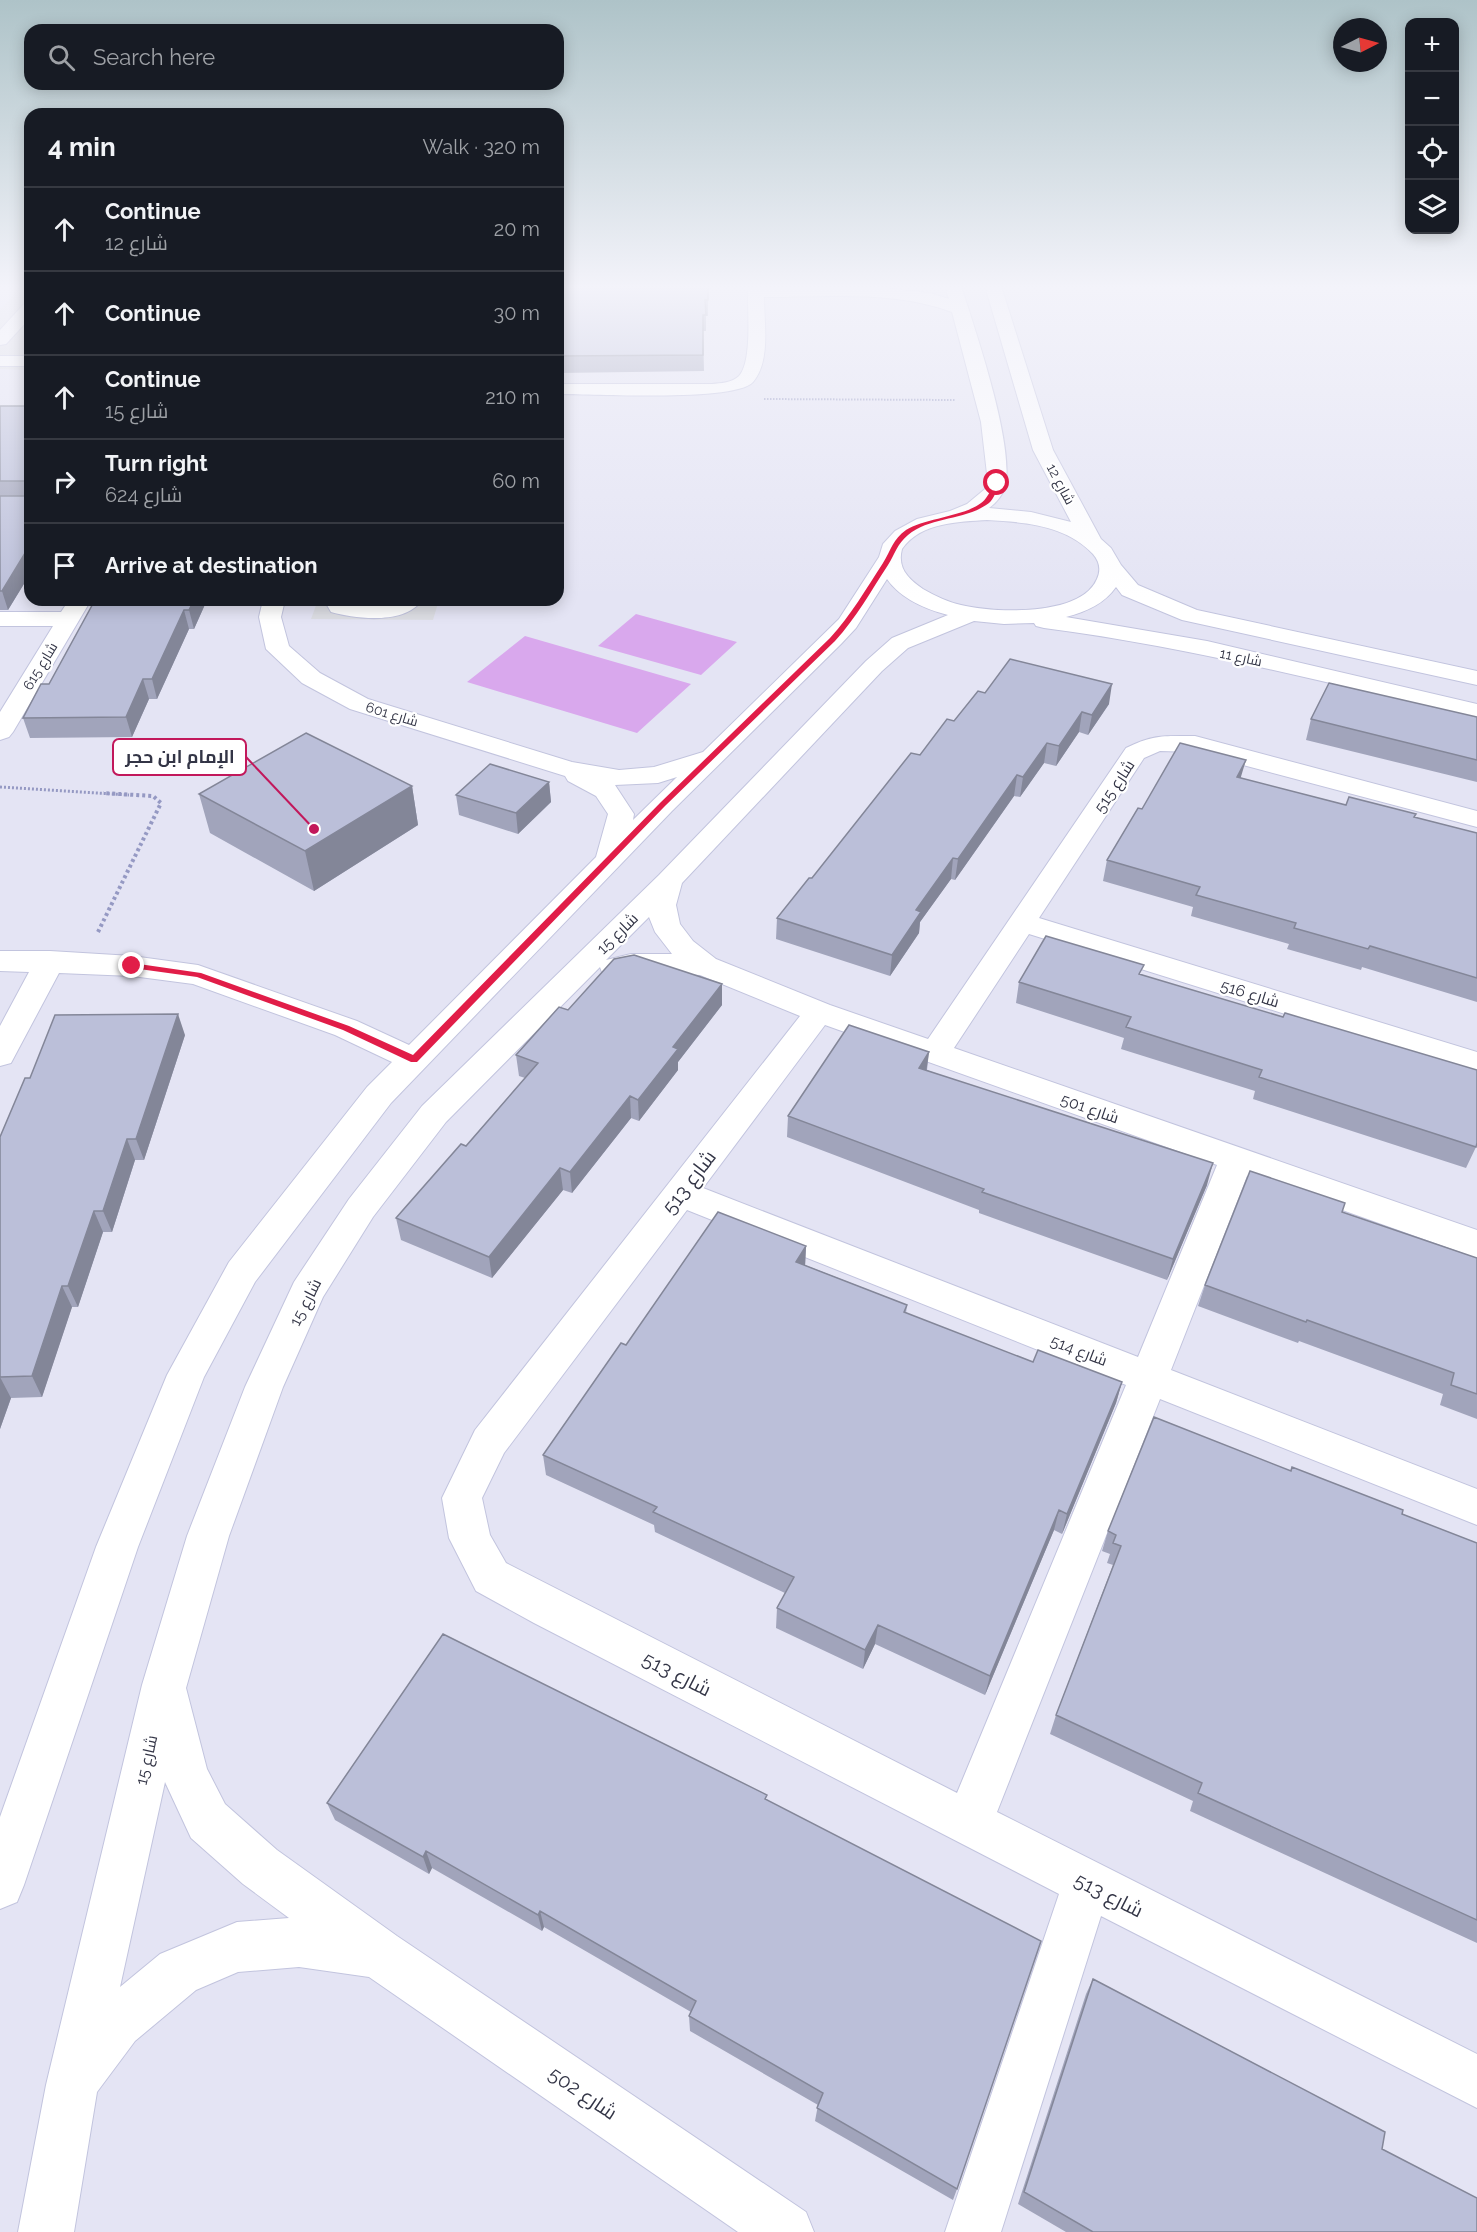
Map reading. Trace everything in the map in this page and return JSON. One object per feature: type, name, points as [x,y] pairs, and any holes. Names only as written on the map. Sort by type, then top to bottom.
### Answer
[{"type":"street","points":[[957,516],[988,501],[997,483],[995,451],[982,390]]},
{"type":"street","name":"شارع 12","points":[[1025,390],[1043,450],[1092,542]]},
{"type":"street","points":[[0,1885],[117,1547],[186,1375],[242,1272],[379,1095],[608,860],[848,623],[889,558],[894,544],[909,531],[930,522],[957,516],[987,514],[1046,521],[1072,530],[1092,542]]},
{"type":"street","name":"شارع 11","points":[[1092,542],[1105,554],[1111,567],[1131,590],[1190,615],[1477,678]]},
{"type":"street","points":[[889,558],[894,575],[910,591],[937,605],[987,615],[1039,616],[1071,609],[1094,598],[1108,583],[1111,567]]},
{"type":"street","name":"شارع 601","points":[[273,606],[270,617],[278,650],[311,678],[359,704],[568,770],[619,778],[658,775],[712,756]]},
{"type":"street","points":[[338,606],[367,612],[400,606]]},
{"type":"street","points":[[0,619],[73,610]]},
{"type":"street","name":"شارع 615","points":[[0,732],[73,610]]},
{"type":"street","name":"شارع 11","points":[[987,615],[1081,625],[1160,640],[1477,711]]},
{"type":"street","name":"شارع 15","points":[[46,2232],[72,2085],[164,1685],[208,1536],[264,1387],[307,1292],[361,1208],[434,1114],[565,987],[874,666],[900,643],[987,615]]},
{"type":"street","name":"شارع 515","points":[[935,1053],[1135,753],[1156,743],[1196,744],[1477,819]]},
{"type":"street","name":"شارع 601","points":[[568,770],[606,791],[621,814],[608,860]]},
{"type":"street","name":"شارع 501","points":[[669,881],[662,906],[667,926],[679,946],[705,966],[819,1012],[1477,1244]]},
{"type":"street","name":"شارع 516","points":[[1023,923],[1477,1064]]},
{"type":"street","points":[[0,961],[50,961],[132,966],[198,975],[346,1028],[414,1060]]},
{"type":"street","points":[[0,1055],[50,961]]},
{"type":"street","name":"شارع 501","points":[[565,987],[594,973],[631,964],[667,963],[705,966]]},
{"type":"street","name":"شارع 513","points":[[819,1012],[489,1442],[462,1498],[470,1538],[491,1577],[549,1609],[1477,2082]]},
{"type":"street","points":[[969,1822],[1237,1160]]},
{"type":"street","name":"شارع 514","points":[[680,1193],[1477,1507]]},
{"type":"street","name":"شارع 502","points":[[164,1685],[185,1775],[208,1821],[260,1867],[379,1953],[786,2232]]},
{"type":"street","points":[[973,2232],[1087,1883]]},
{"type":"street","name":"شارع 502","points":[[72,2085],[117,2023],[178,1972],[237,1947],[299,1942],[379,1953]]},
{"type":"path","points":[[760,399],[985,400]]},
{"type":"path","points":[[0,787],[153,796],[161,803],[83,963]]},
{"type":"shaded area","points":[[316,606],[437,606],[433,620],[311,619]]},
{"type":"shaded area","points":[[636,614],[737,642],[701,675],[598,646]]},
{"type":"shaded area","points":[[525,636],[691,684],[637,733],[467,682]]},
{"type":"building","points":[[0,406],[24,406],[24,481],[0,481]]},
{"type":"building","points":[[0,496],[24,496],[24,555],[2,591],[0,591]]},
{"type":"building","points":[[92,606],[191,606],[189,610],[184,610],[152,679],[143,679],[126,717],[23,718],[41,684],[49,684]]},
{"type":"building","points":[[1010,659],[1112,684],[1092,715],[1082,712],[1059,746],[1047,743],[1023,777],[1017,775],[958,859],[953,858],[916,910],[921,912],[892,955],[777,918],[809,878],[812,878],[911,753],[920,755],[947,719],[954,721],[978,691],[985,693]]},
{"type":"building","points":[[1329,683],[1477,717],[1477,760],[1311,719]]},
{"type":"building","points":[[306,733],[412,786],[305,851],[199,794]]},
{"type":"building","points":[[1180,743],[1246,760],[1237,777],[1346,805],[1349,797],[1477,833],[1477,978],[1370,946],[1368,949],[1294,928],[1296,923],[1196,895],[1200,887],[1107,860],[1138,808],[1142,809]]},
{"type":"building","points":[[490,764],[549,782],[516,813],[456,795]]},
{"type":"building","points":[[1046,936],[1144,965],[1139,974],[1283,1017],[1285,1013],[1477,1070],[1476,1147],[1259,1077],[1262,1070],[1126,1027],[1131,1017],[1019,982]]},
{"type":"building","points":[[634,955],[722,984],[673,1047],[678,1049],[638,1100],[630,1096],[570,1172],[560,1168],[489,1257],[396,1218],[461,1144],[466,1146],[538,1063],[516,1055],[559,1007],[568,1010],[614,959]]},
{"type":"building","points":[[178,1014],[136,1139],[127,1139],[103,1211],[94,1211],[68,1286],[62,1286],[32,1376],[0,1377],[0,1137],[25,1078],[30,1078],[55,1015]]},
{"type":"building","points":[[849,1025],[929,1052],[919,1068],[1213,1163],[1173,1259],[982,1192],[984,1189],[788,1116]]},
{"type":"building","points":[[1250,1171],[1345,1203],[1342,1212],[1477,1258],[1477,1394],[1451,1385],[1454,1373],[1205,1285]]},
{"type":"building","points":[[718,1212],[806,1246],[796,1262],[907,1305],[904,1312],[1033,1362],[1038,1350],[1122,1382],[1067,1514],[1059,1510],[990,1676],[878,1625],[865,1650],[777,1608],[794,1577],[653,1512],[657,1507],[543,1455],[621,1343],[626,1345]]},
{"type":"building","points":[[1154,1417],[1291,1471],[1292,1467],[1403,1510],[1402,1514],[1477,1543],[1477,1920],[1198,1793],[1202,1783],[1056,1715],[1121,1546],[1113,1543],[1116,1535],[1108,1531]]},
{"type":"building","points":[[443,1634],[767,1795],[765,1799],[1041,1941],[957,2189],[817,2108],[823,2093],[689,2016],[696,2001],[540,1911],[538,1915],[426,1851],[423,1857],[327,1803]]},
{"type":"building","points":[[1093,1979],[1385,2132],[1382,2149],[1477,2198],[1477,2232],[1093,2232],[1024,2192]]},
{"type":"place","name":"الإمام ابن حجر","points":[[314,829]]},
{"type":"route","points":[[132,966],[198,975],[346,1028],[414,1060],[608,860],[848,623],[889,558],[894,544],[909,531],[930,522],[957,516],[988,501],[997,483]]}]
